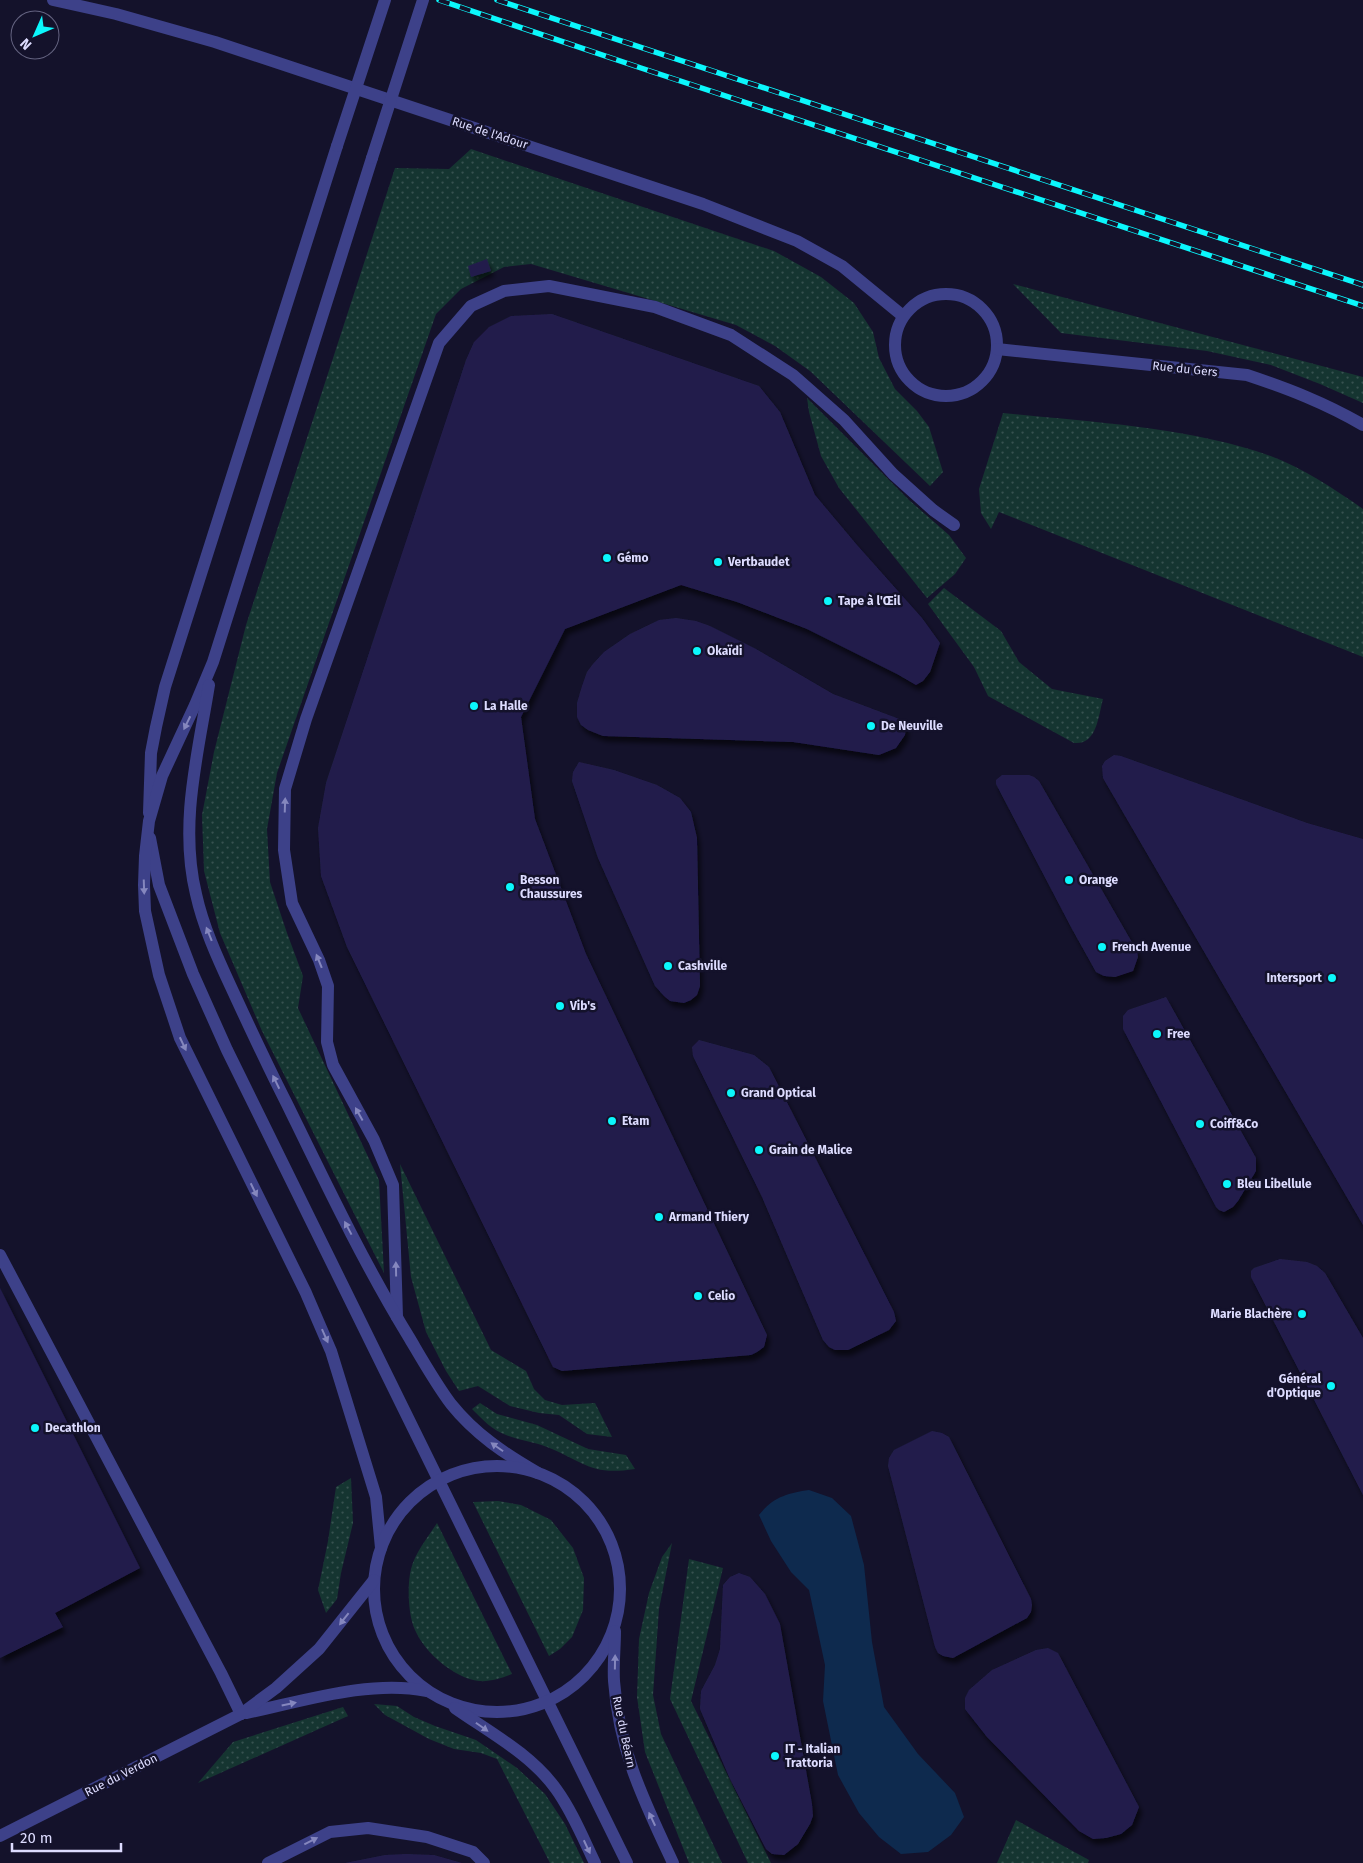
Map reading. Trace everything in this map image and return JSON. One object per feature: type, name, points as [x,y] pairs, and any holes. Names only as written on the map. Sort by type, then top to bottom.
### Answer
[{"type":"street","name":"Rue de l'Adour","points":[[53,0],[116,14],[216,42],[703,204],[797,242],[842,266],[903,316]]},
{"type":"street","points":[[385,0],[165,686],[151,753],[150,846],[159,885],[193,974],[227,1050],[627,1863]]},
{"type":"street","points":[[423,0],[213,662],[196,705],[162,776],[149,821],[144,856],[145,911],[158,975],[180,1038],[306,1293],[331,1350],[376,1497],[380,1548],[374,1580],[374,1606],[389,1647],[396,1660],[429,1691],[517,1751],[539,1770],[555,1788],[566,1806],[595,1863]]},
{"type":"street","points":[[396,1317],[393,1185],[374,1140],[333,1065],[327,1042],[328,986],[319,960],[292,903],[284,850],[285,789],[306,719],[439,343],[471,306],[504,291],[549,286],[655,307],[731,335],[793,375],[844,420],[893,474],[933,510],[954,525]]},
{"type":"street","points":[[950,294],[965,298],[979,306],[990,318],[996,333],[997,349],[993,366],[984,380],[970,390],[954,396],[937,396],[922,390],[908,379],[899,365],[895,348],[896,332],[903,316],[916,303],[932,296],[950,294]]},
{"type":"street","name":"Rue du Gers","points":[[997,349],[1247,375],[1332,407],[1363,425]]},
{"type":"street","points":[[213,662],[190,796],[188,834],[196,894],[204,921],[221,964],[254,1038],[342,1218],[396,1317],[450,1402],[464,1419],[496,1447],[577,1495],[603,1526],[614,1551],[620,1577],[616,1623],[607,1645],[594,1665],[578,1682],[548,1701],[527,1709],[507,1712],[472,1710],[442,1699]]},
{"type":"street","points":[[0,1255],[222,1673],[241,1714]]},
{"type":"street","points":[[380,1548],[396,1518],[411,1500],[438,1480],[460,1471],[493,1466],[516,1467],[538,1473]]},
{"type":"street","name":"Rue du Verdon","points":[[0,1836],[241,1714],[276,1688],[319,1650],[374,1580]]},
{"type":"street","name":"Rue du Béarn","points":[[616,1623],[614,1680],[618,1715],[627,1754],[640,1792],[673,1863]]},
{"type":"street","name":"Rue du Verdon","points":[[241,1714],[376,1687],[429,1691]]},
{"type":"street","points":[[268,1863],[330,1832],[368,1828],[427,1837],[473,1852],[484,1863]]},
{"type":"green space","points":[[471,149],[774,251],[821,277],[854,303],[873,332],[879,358],[895,389],[917,411],[929,427],[943,472],[930,486],[810,371],[775,346],[736,325],[531,264],[504,267],[461,289],[436,314],[277,773],[267,829],[270,882],[303,976],[298,1008],[379,1180],[384,1273],[262,1031],[220,933],[204,871],[202,815],[214,752],[246,625],[395,168],[449,169]]},
{"type":"green space","points":[[1013,284],[1363,377],[1363,403],[1271,365],[1207,351],[1061,333]]},
{"type":"green space","points":[[807,398],[909,500],[949,535],[966,558],[955,574],[927,598],[839,488],[821,456]]},
{"type":"green space","points":[[1003,413],[1162,430],[1225,443],[1256,451],[1285,462],[1351,500],[1363,509],[1363,657],[999,512],[991,529],[981,513],[979,489]]},
{"type":"green space","points":[[944,588],[1001,631],[1019,662],[1052,689],[1103,699],[1098,721],[1092,735],[1088,739],[1074,743],[988,696],[974,667],[928,604]]},
{"type":"green space","points":[[400,1164],[491,1350],[526,1371],[534,1389],[545,1400],[562,1405],[595,1403],[612,1437],[587,1434],[559,1415],[539,1413],[510,1406],[478,1386],[459,1391],[446,1371],[426,1332],[411,1277]]},
{"type":"green space","points":[[480,1403],[497,1414],[537,1425],[588,1449],[626,1455],[635,1469],[608,1471],[597,1469],[547,1447],[501,1433],[472,1409]]},
{"type":"green space","points":[[351,1478],[353,1523],[337,1599],[326,1613],[318,1590],[336,1487]]},
{"type":"green space","points":[[498,1501],[521,1505],[551,1520],[573,1548],[584,1578],[583,1610],[572,1637],[560,1649],[549,1656],[473,1502]]},
{"type":"green space","points":[[437,1523],[512,1674],[483,1681],[469,1679],[460,1675],[450,1670],[433,1655],[415,1630],[409,1600],[411,1569],[419,1551]]},
{"type":"green space","points":[[672,1543],[659,1609],[653,1695],[661,1734],[722,1863],[689,1863],[645,1752],[637,1697],[639,1639],[649,1593],[662,1557]]},
{"type":"green space","points":[[689,1559],[723,1568],[691,1701],[771,1863],[748,1863],[670,1699]]},
{"type":"green space","points":[[374,1704],[397,1706],[414,1717],[476,1740],[517,1768],[545,1794],[565,1824],[584,1863],[550,1863],[497,1759],[481,1753],[454,1749],[429,1739],[385,1715]]},
{"type":"green space","points":[[343,1707],[348,1716],[198,1783],[233,1742]]},
{"type":"green space","points":[[1016,1820],[1089,1860],[1088,1863],[997,1863]]},
{"type":"water","points":[[809,1490],[832,1498],[851,1516],[864,1565],[872,1642],[884,1707],[918,1754],[955,1793],[964,1817],[951,1835],[928,1852],[901,1854],[879,1837],[859,1813],[838,1775],[823,1701],[825,1665],[809,1590],[791,1572],[771,1541],[759,1515],[770,1504],[781,1497]]},
{"type":"building","points":[[487,259],[491,271],[471,277],[468,266]]},
{"type":"building","points":[[552,314],[759,386],[780,412],[815,495],[922,618],[940,643],[930,672],[923,681],[916,685],[807,629],[737,602],[681,585],[565,629],[521,717],[535,819],[586,954],[767,1335],[764,1347],[751,1355],[562,1371],[553,1367],[347,947],[321,876],[318,828],[326,783],[466,360],[474,342],[489,327],[511,316]]},
{"type":"building","points":[[676,618],[696,621],[710,626],[756,649],[833,694],[902,720],[906,726],[905,735],[896,748],[879,755],[793,742],[603,736],[581,725],[577,717],[577,703],[587,672],[593,664],[604,652],[630,634],[659,620]]},
{"type":"building","points":[[1114,755],[1307,823],[1363,839],[1363,1225],[1103,778],[1102,766],[1105,761]]},
{"type":"building","points":[[579,762],[614,770],[657,785],[680,798],[691,812],[697,838],[700,986],[697,995],[691,1000],[684,1003],[670,1001],[655,986],[598,858],[572,781],[573,772]]},
{"type":"building","points":[[1002,775],[1029,775],[1039,781],[1137,951],[1138,957],[1133,971],[1115,977],[1104,976],[1096,972],[996,784],[996,780]]},
{"type":"building","points":[[1166,997],[1256,1158],[1256,1171],[1238,1201],[1233,1207],[1224,1212],[1216,1207],[1123,1029],[1123,1016],[1128,1010]]},
{"type":"building","points":[[699,1040],[754,1055],[769,1067],[894,1312],[896,1321],[889,1330],[848,1350],[835,1350],[829,1347],[823,1340],[762,1197],[693,1056],[692,1047]]},
{"type":"building","points":[[1280,1259],[1307,1262],[1317,1266],[1325,1273],[1363,1338],[1363,1495],[1251,1277],[1251,1271],[1254,1268]]},
{"type":"building","name":"Decathlon","points":[[0,1288],[140,1568],[55,1613],[63,1627],[0,1658]]},
{"type":"building","points":[[932,1431],[949,1437],[1031,1599],[1032,1605],[1031,1612],[1027,1618],[953,1658],[938,1653],[935,1647],[888,1466],[889,1458],[894,1450]]},
{"type":"building","points":[[739,1573],[750,1577],[765,1594],[780,1624],[812,1804],[813,1816],[810,1824],[798,1844],[784,1855],[772,1854],[766,1849],[730,1779],[700,1709],[701,1691],[715,1665],[720,1649],[723,1585],[730,1577]]},
{"type":"building","points":[[1048,1648],[1058,1653],[1139,1807],[1132,1825],[1121,1834],[1093,1839],[1079,1831],[987,1737],[965,1709],[965,1698],[969,1690],[992,1670],[1036,1650]]},
{"type":"building","points":[[385,1855],[434,1855],[462,1863],[345,1863]]},
{"type":"railway","points":[[439,0],[1363,306]]},
{"type":"railway","points":[[497,0],[1363,285]]},
{"type":"place","name":"Gémo","points":[[607,558]]},
{"type":"place","name":"Vertbaudet","points":[[718,562]]},
{"type":"place","name":"Tape à l'Œil","points":[[828,601]]},
{"type":"place","name":"Okaïdi","points":[[697,651]]},
{"type":"place","name":"La Halle","points":[[474,706]]},
{"type":"place","name":"De Neuville","points":[[871,726]]},
{"type":"place","name":"Orange","points":[[1069,880]]},
{"type":"place","name":"Besson Chaussures","points":[[510,887]]},
{"type":"place","name":"French Avenue","points":[[1102,947]]},
{"type":"place","name":"Cashville","points":[[668,966]]},
{"type":"place","name":"Intersport","points":[[1332,978]]},
{"type":"place","name":"Vib's","points":[[560,1006]]},
{"type":"place","name":"Free","points":[[1157,1034]]},
{"type":"place","name":"Grand Optical","points":[[731,1093]]},
{"type":"place","name":"Etam","points":[[612,1121]]},
{"type":"place","name":"Coiff&Co","points":[[1200,1124]]},
{"type":"place","name":"Grain de Malice","points":[[759,1150]]},
{"type":"place","name":"Bleu Libellule","points":[[1227,1184]]},
{"type":"place","name":"Armand Thiery","points":[[659,1217]]},
{"type":"place","name":"Celio","points":[[698,1296]]},
{"type":"place","name":"Marie Blachère","points":[[1302,1314]]},
{"type":"place","name":"Général d'Optique","points":[[1331,1386]]},
{"type":"place","name":"Decathlon","points":[[35,1428]]},
{"type":"place","name":"IT - Italian Trattoria","points":[[775,1756]]}]
